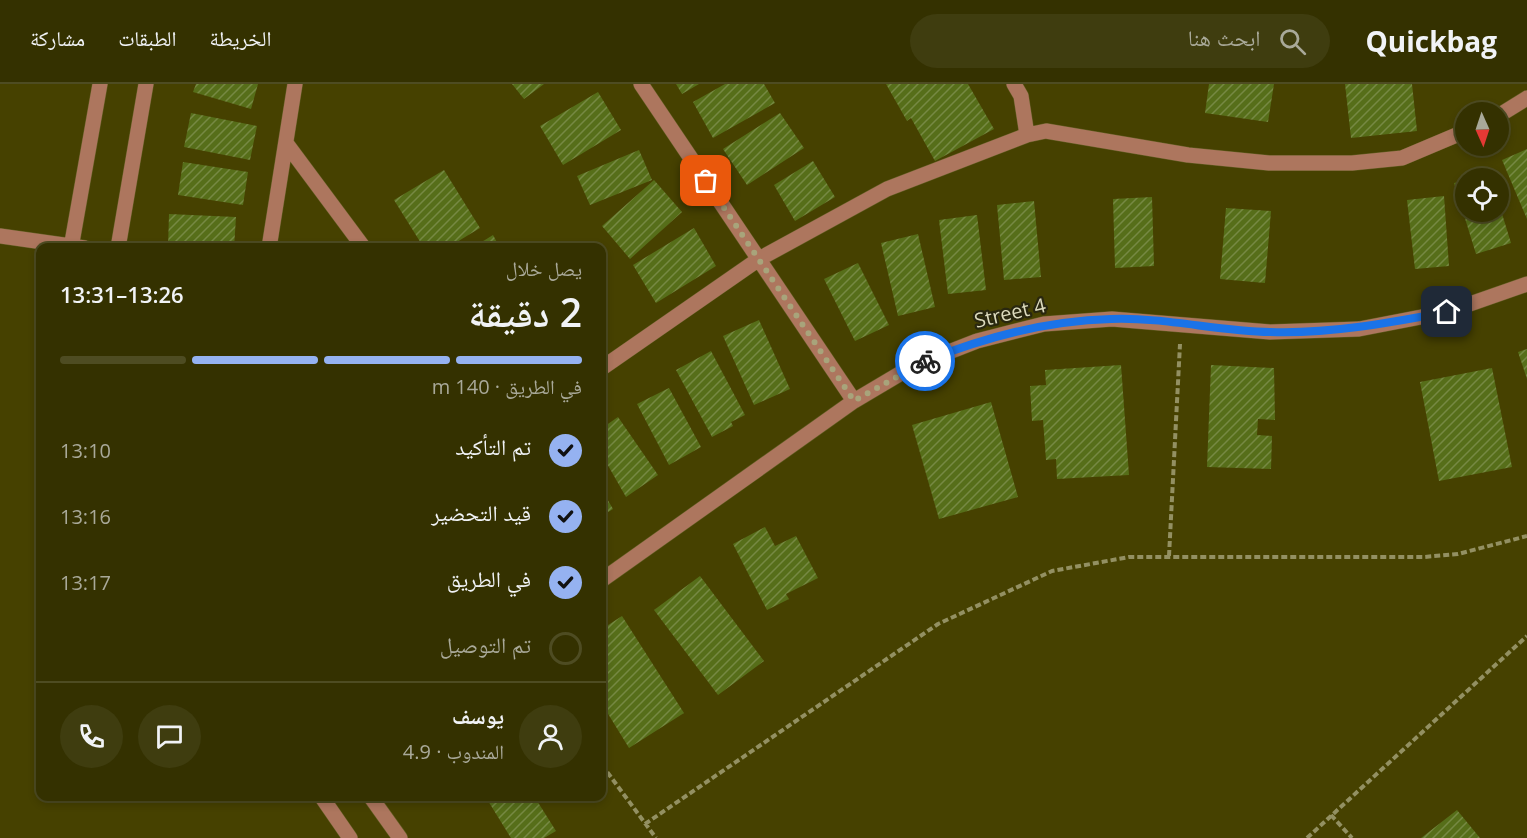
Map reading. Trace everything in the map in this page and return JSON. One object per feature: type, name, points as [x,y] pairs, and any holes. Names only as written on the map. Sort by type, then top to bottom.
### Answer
[{"type":"street","points":[[77,243],[100,84]]},
{"type":"street","points":[[119,243],[146,84]]},
{"type":"street","points":[[270,243],[295,84]]},
{"type":"street","points":[[641,84],[854,401]]},
{"type":"street","points":[[1014,84],[1022,96],[1027,135]]},
{"type":"street","points":[[1509,110],[1527,99]]},
{"type":"street","points":[[606,365],[759,259],[887,189],[1027,135],[1046,131],[1188,155],[1269,163],[1352,163],[1402,158],[1455,136]]},
{"type":"street","points":[[286,143],[360,243]]},
{"type":"street","points":[[0,236],[48,243]]},
{"type":"street","name":"Street 4","points":[[606,577],[854,401],[913,366],[977,340],[1044,324],[1112,319],[1270,332],[1359,329],[1447,312],[1527,284]]},
{"type":"street","points":[[324,801],[350,838]]},
{"type":"street","points":[[374,801],[400,838]]},
{"type":"path","points":[[1169,556],[1181,324]]},
{"type":"path","points":[[645,824],[938,624],[1052,571],[1130,557],[1424,558],[1458,554],[1527,536]]},
{"type":"path","points":[[1307,838],[1527,636]]},
{"type":"path","points":[[606,770],[656,838]]},
{"type":"path","points":[[1331,815],[1352,838]]},
{"type":"building","points":[[196,84],[258,84],[251,109],[193,92]]},
{"type":"building","points":[[512,84],[544,84],[524,99]]},
{"type":"building","points":[[676,84],[699,84],[682,94]]},
{"type":"building","points":[[725,84],[764,84],[775,103],[713,138],[693,102]]},
{"type":"building","points":[[886,84],[968,84],[994,129],[935,161],[911,118],[907,121]]},
{"type":"building","points":[[1209,84],[1274,84],[1268,122],[1205,113]]},
{"type":"building","points":[[1345,84],[1412,84],[1417,131],[1351,138]]},
{"type":"building","points":[[598,92],[621,130],[563,165],[540,126]]},
{"type":"building","points":[[191,113],[257,126],[250,160],[184,147]]},
{"type":"building","points":[[780,113],[804,148],[747,185],[723,149]]},
{"type":"building","points":[[1527,149],[1527,219],[1509,177],[1509,168],[1505,168],[1502,160]]},
{"type":"building","points":[[639,150],[652,180],[590,205],[577,176]]},
{"type":"building","points":[[813,161],[835,197],[795,221],[774,185]]},
{"type":"building","points":[[183,162],[248,172],[243,205],[178,195]]},
{"type":"building","points":[[444,170],[480,228],[455,243],[421,243],[394,200]]},
{"type":"building","points":[[654,180],[682,212],[630,259],[602,226]]},
{"type":"building","points":[[1444,196],[1449,266],[1415,269],[1407,200]]},
{"type":"building","points":[[1152,197],[1154,266],[1115,268],[1113,199]]},
{"type":"building","points":[[1034,201],[1041,277],[1004,280],[997,205]]},
{"type":"building","points":[[1226,208],[1271,211],[1265,283],[1220,279]]},
{"type":"building","points":[[169,214],[236,217],[234,243],[168,243]]},
{"type":"building","points":[[977,215],[986,290],[948,294],[939,220]]},
{"type":"building","points":[[1466,222],[1505,222],[1511,243],[1476,254]]},
{"type":"building","points":[[694,228],[716,266],[656,303],[633,265]]},
{"type":"building","points":[[918,234],[935,307],[898,316],[881,243]]},
{"type":"building","points":[[493,235],[497,243],[480,243]]},
{"type":"building","points":[[858,263],[889,325],[855,341],[824,279]]},
{"type":"building","points":[[759,320],[790,389],[754,405],[723,336]]},
{"type":"building","points":[[1527,349],[1527,379],[1518,352]]},
{"type":"building","points":[[711,351],[745,415],[731,422],[733,426],[712,437],[676,370]]},
{"type":"building","points":[[1121,365],[1129,475],[1057,479],[1056,459],[1046,460],[1043,420],[1032,421],[1030,386],[1046,385],[1045,370]]},
{"type":"building","points":[[1211,365],[1274,368],[1275,420],[1258,419],[1257,435],[1272,436],[1271,469],[1207,467]]},
{"type":"building","points":[[1492,368],[1512,467],[1439,481],[1420,382]]},
{"type":"building","points":[[669,388],[701,447],[669,465],[637,404]]},
{"type":"building","points":[[991,402],[1018,497],[939,519],[912,425]]},
{"type":"building","points":[[618,417],[658,475],[626,497],[606,462],[606,425]]},
{"type":"building","points":[[606,497],[613,509],[606,513]]},
{"type":"building","points":[[765,527],[775,546],[796,536],[818,578],[786,594],[789,599],[767,610],[733,544]]},
{"type":"building","points":[[700,576],[764,661],[718,695],[654,610]]},
{"type":"building","points":[[622,616],[684,713],[629,748],[606,711],[606,626]]},
{"type":"building","points":[[488,801],[537,801],[556,831],[544,838],[511,838]]},
{"type":"building","points":[[1457,810],[1480,838],[1421,838]]},
{"type":"way so far","points":[[706,181],[854,401],[925,361]]},
{"type":"route","points":[[925,361],[977,340],[1044,324],[1112,319],[1270,332],[1359,329],[1447,312]]}]
